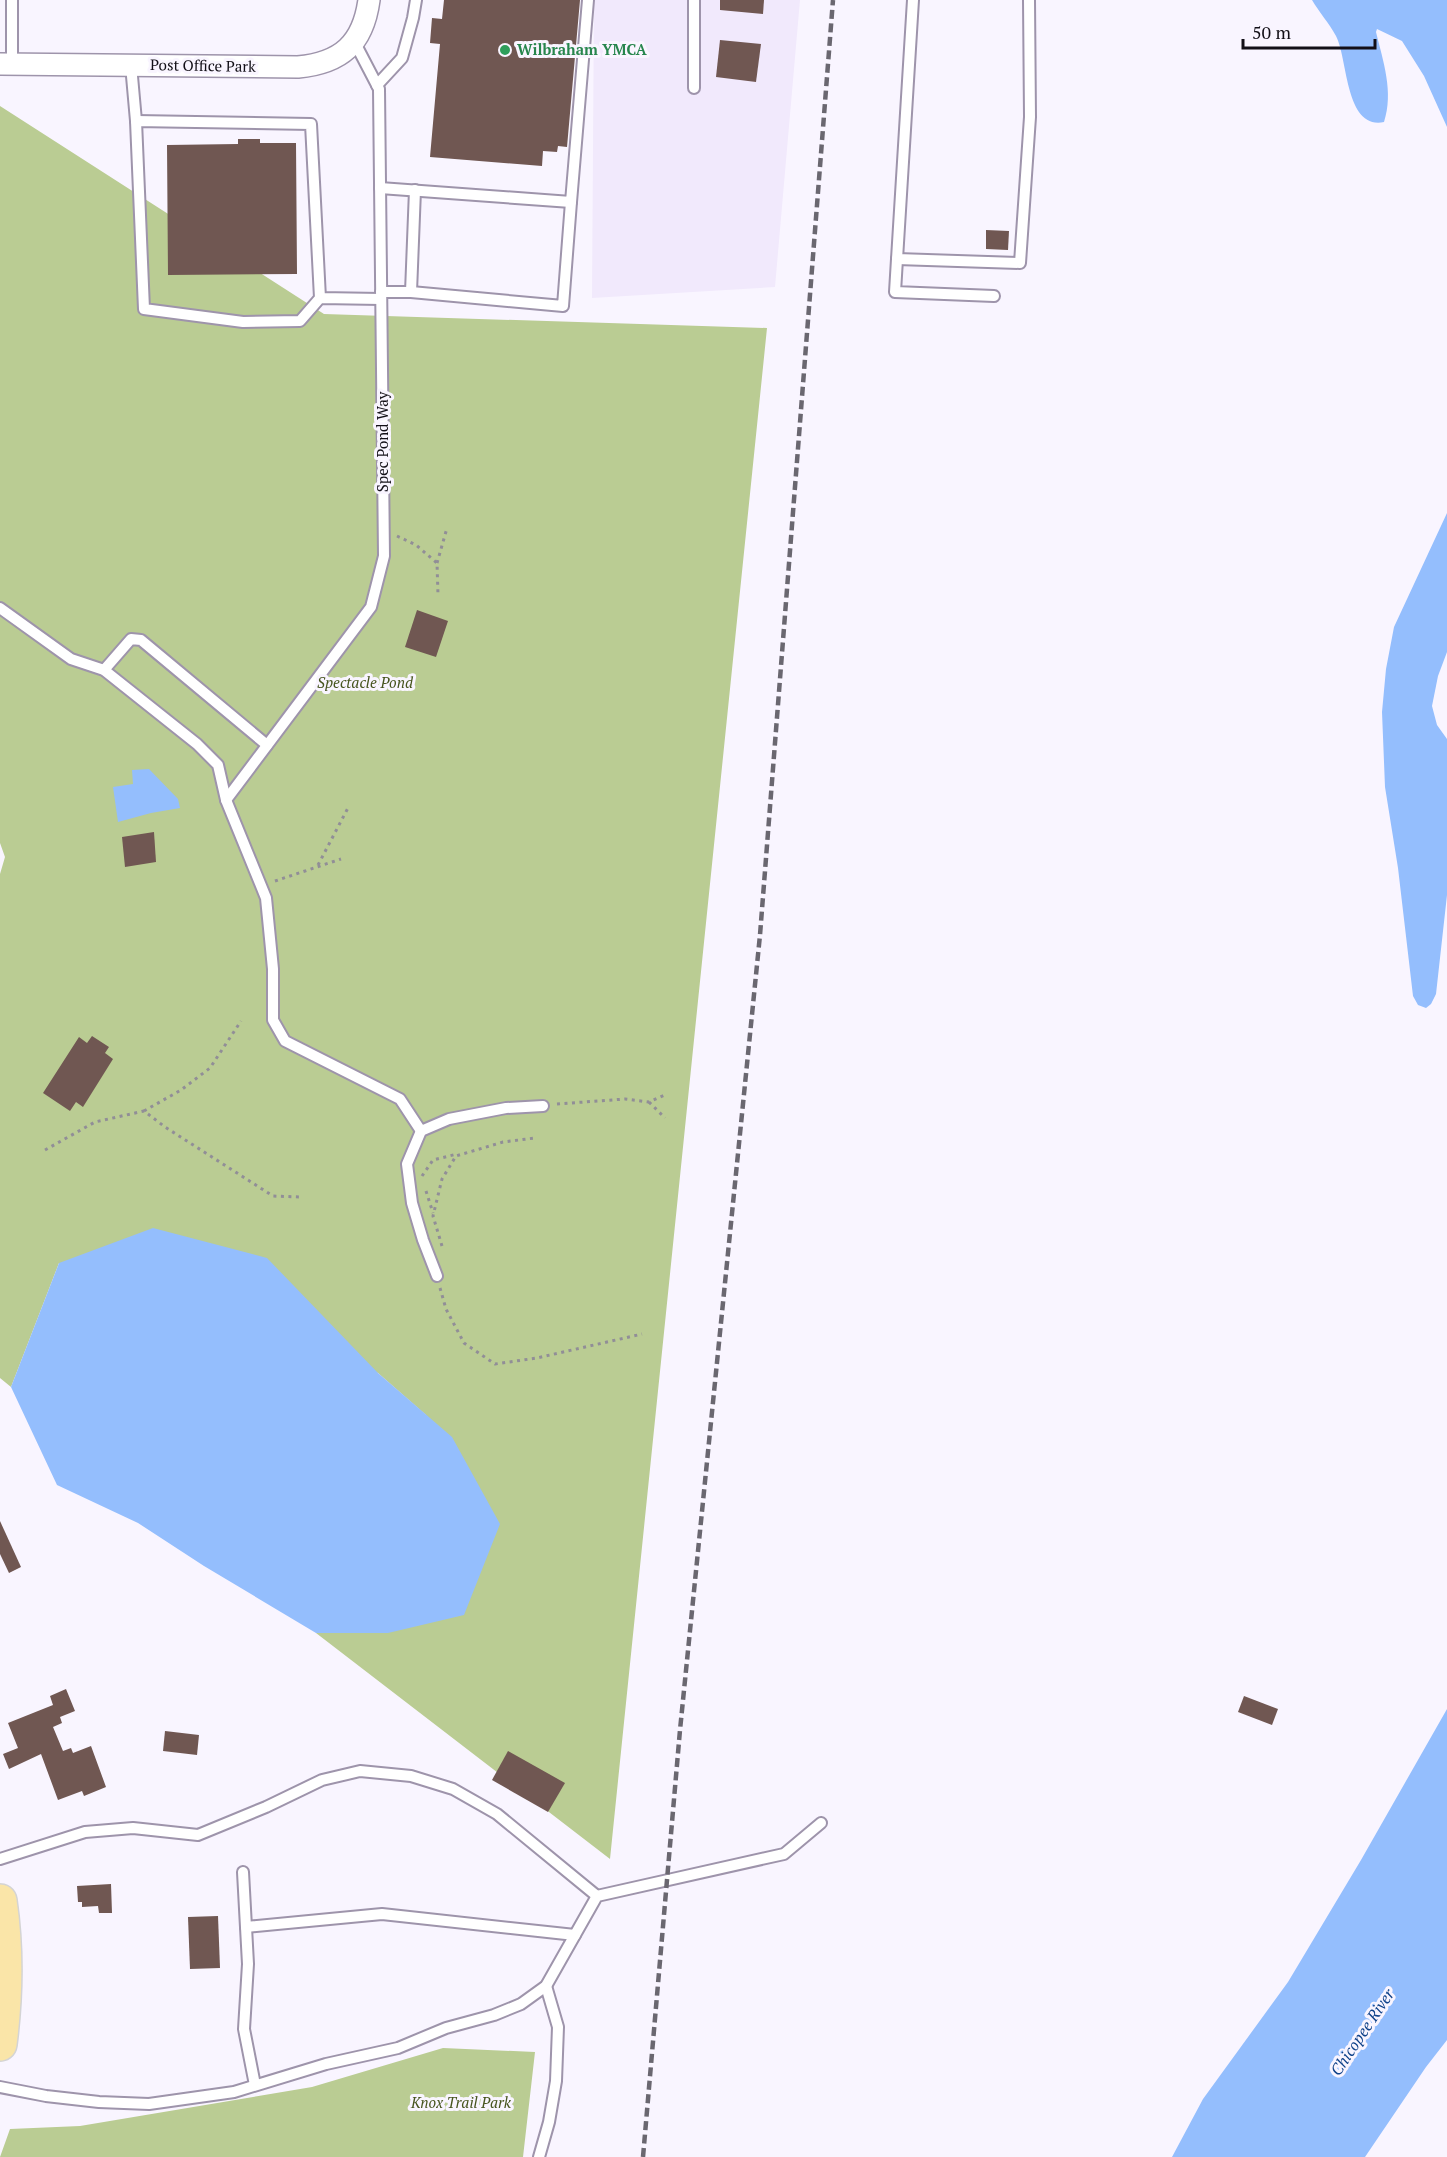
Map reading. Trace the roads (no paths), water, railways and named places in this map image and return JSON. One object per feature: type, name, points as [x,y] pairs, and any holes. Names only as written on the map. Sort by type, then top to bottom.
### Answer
[{"type":"main road","points":[[0,1901],[5,1946],[4,2013],[0,2044]]},
{"type":"street","name":"Post Office Park","points":[[6,64],[298,67],[316,65],[332,60],[354,41],[362,29],[369,0]]},
{"type":"lane","points":[[6,64],[12,0]]},
{"type":"lane","points":[[377,86],[402,58],[416,0]]},
{"type":"lane","points":[[320,298],[411,292],[563,306],[588,0]]},
{"type":"lane","points":[[694,0],[694,88]]},
{"type":"lane","points":[[912,0],[908,107],[895,292],[994,296]]},
{"type":"lane","points":[[897,259],[1020,263],[1030,117],[1029,0]]},
{"type":"lane","name":"Spec Pond Way","points":[[226,800],[371,608],[384,556],[379,89],[354,41]]},
{"type":"lane","points":[[131,65],[136,121],[144,309],[243,322],[300,321],[320,298],[311,124],[136,121]]},
{"type":"lane","points":[[380,188],[571,202]]},
{"type":"lane","points":[[411,292],[415,190]]},
{"type":"lane","points":[[0,608],[71,659],[104,670],[197,744],[218,765],[226,800],[266,898],[273,969],[273,1020],[285,1041],[400,1099],[421,1131]]},
{"type":"lane","points":[[104,670],[131,639],[141,639],[267,745]]},
{"type":"lane","points":[[437,1276],[412,1203],[408,1164],[421,1131],[449,1119],[506,1108],[543,1106]]},
{"type":"lane","points":[[0,1859],[85,1832],[133,1828],[198,1835],[266,1807],[322,1780],[360,1771],[411,1776],[453,1789],[497,1814],[597,1896]]},
{"type":"lane","points":[[0,2088],[99,2102],[149,2104],[234,2092],[326,2064],[398,2048],[446,2028],[494,2015],[521,2004],[546,1986],[597,1896],[784,1854],[822,1823]]},
{"type":"lane","points":[[243,1872],[248,1964],[244,2030],[255,2085]]},
{"type":"lane","points":[[246,1928],[382,1914],[575,1935]]},
{"type":"lane","points":[[539,2157],[549,2122],[556,2081],[558,2027],[546,1986]]},
{"type":"water","points":[[1312,0],[1447,0],[1447,127],[1424,76],[1402,41],[1377,29],[1388,88],[1387,111],[1384,122],[1371,122],[1362,115],[1350,91],[1336,36]]},
{"type":"water","points":[[1447,513],[1447,652],[1438,676],[1432,706],[1437,725],[1447,739],[1447,895],[1436,994],[1426,1008],[1418,1005],[1413,996],[1398,868],[1385,787],[1382,712],[1386,669],[1394,627]]},
{"type":"water","points":[[149,769],[178,799],[180,808],[118,822],[113,787],[133,784],[132,770]]},
{"type":"water","points":[[153,1228],[267,1258],[378,1373],[452,1437],[500,1524],[464,1615],[388,1633],[316,1633],[204,1566],[138,1523],[57,1485],[11,1387],[59,1263]]},
{"type":"water","name":"Chicopee River","points":[[1447,1709],[1447,2040],[1365,2157],[1172,2157],[1203,2099],[1288,1982]]},
{"type":"railway","points":[[643,2157],[680,1730],[760,935],[833,0]]},
{"type":"place","name":"Wilbraham YMCA","points":[[505,50]]},
{"type":"park label","name":"Spectacle Pond","points":[[365,683]]},
{"type":"park label","name":"Knox Trail Park","points":[[461,2103]]}]
